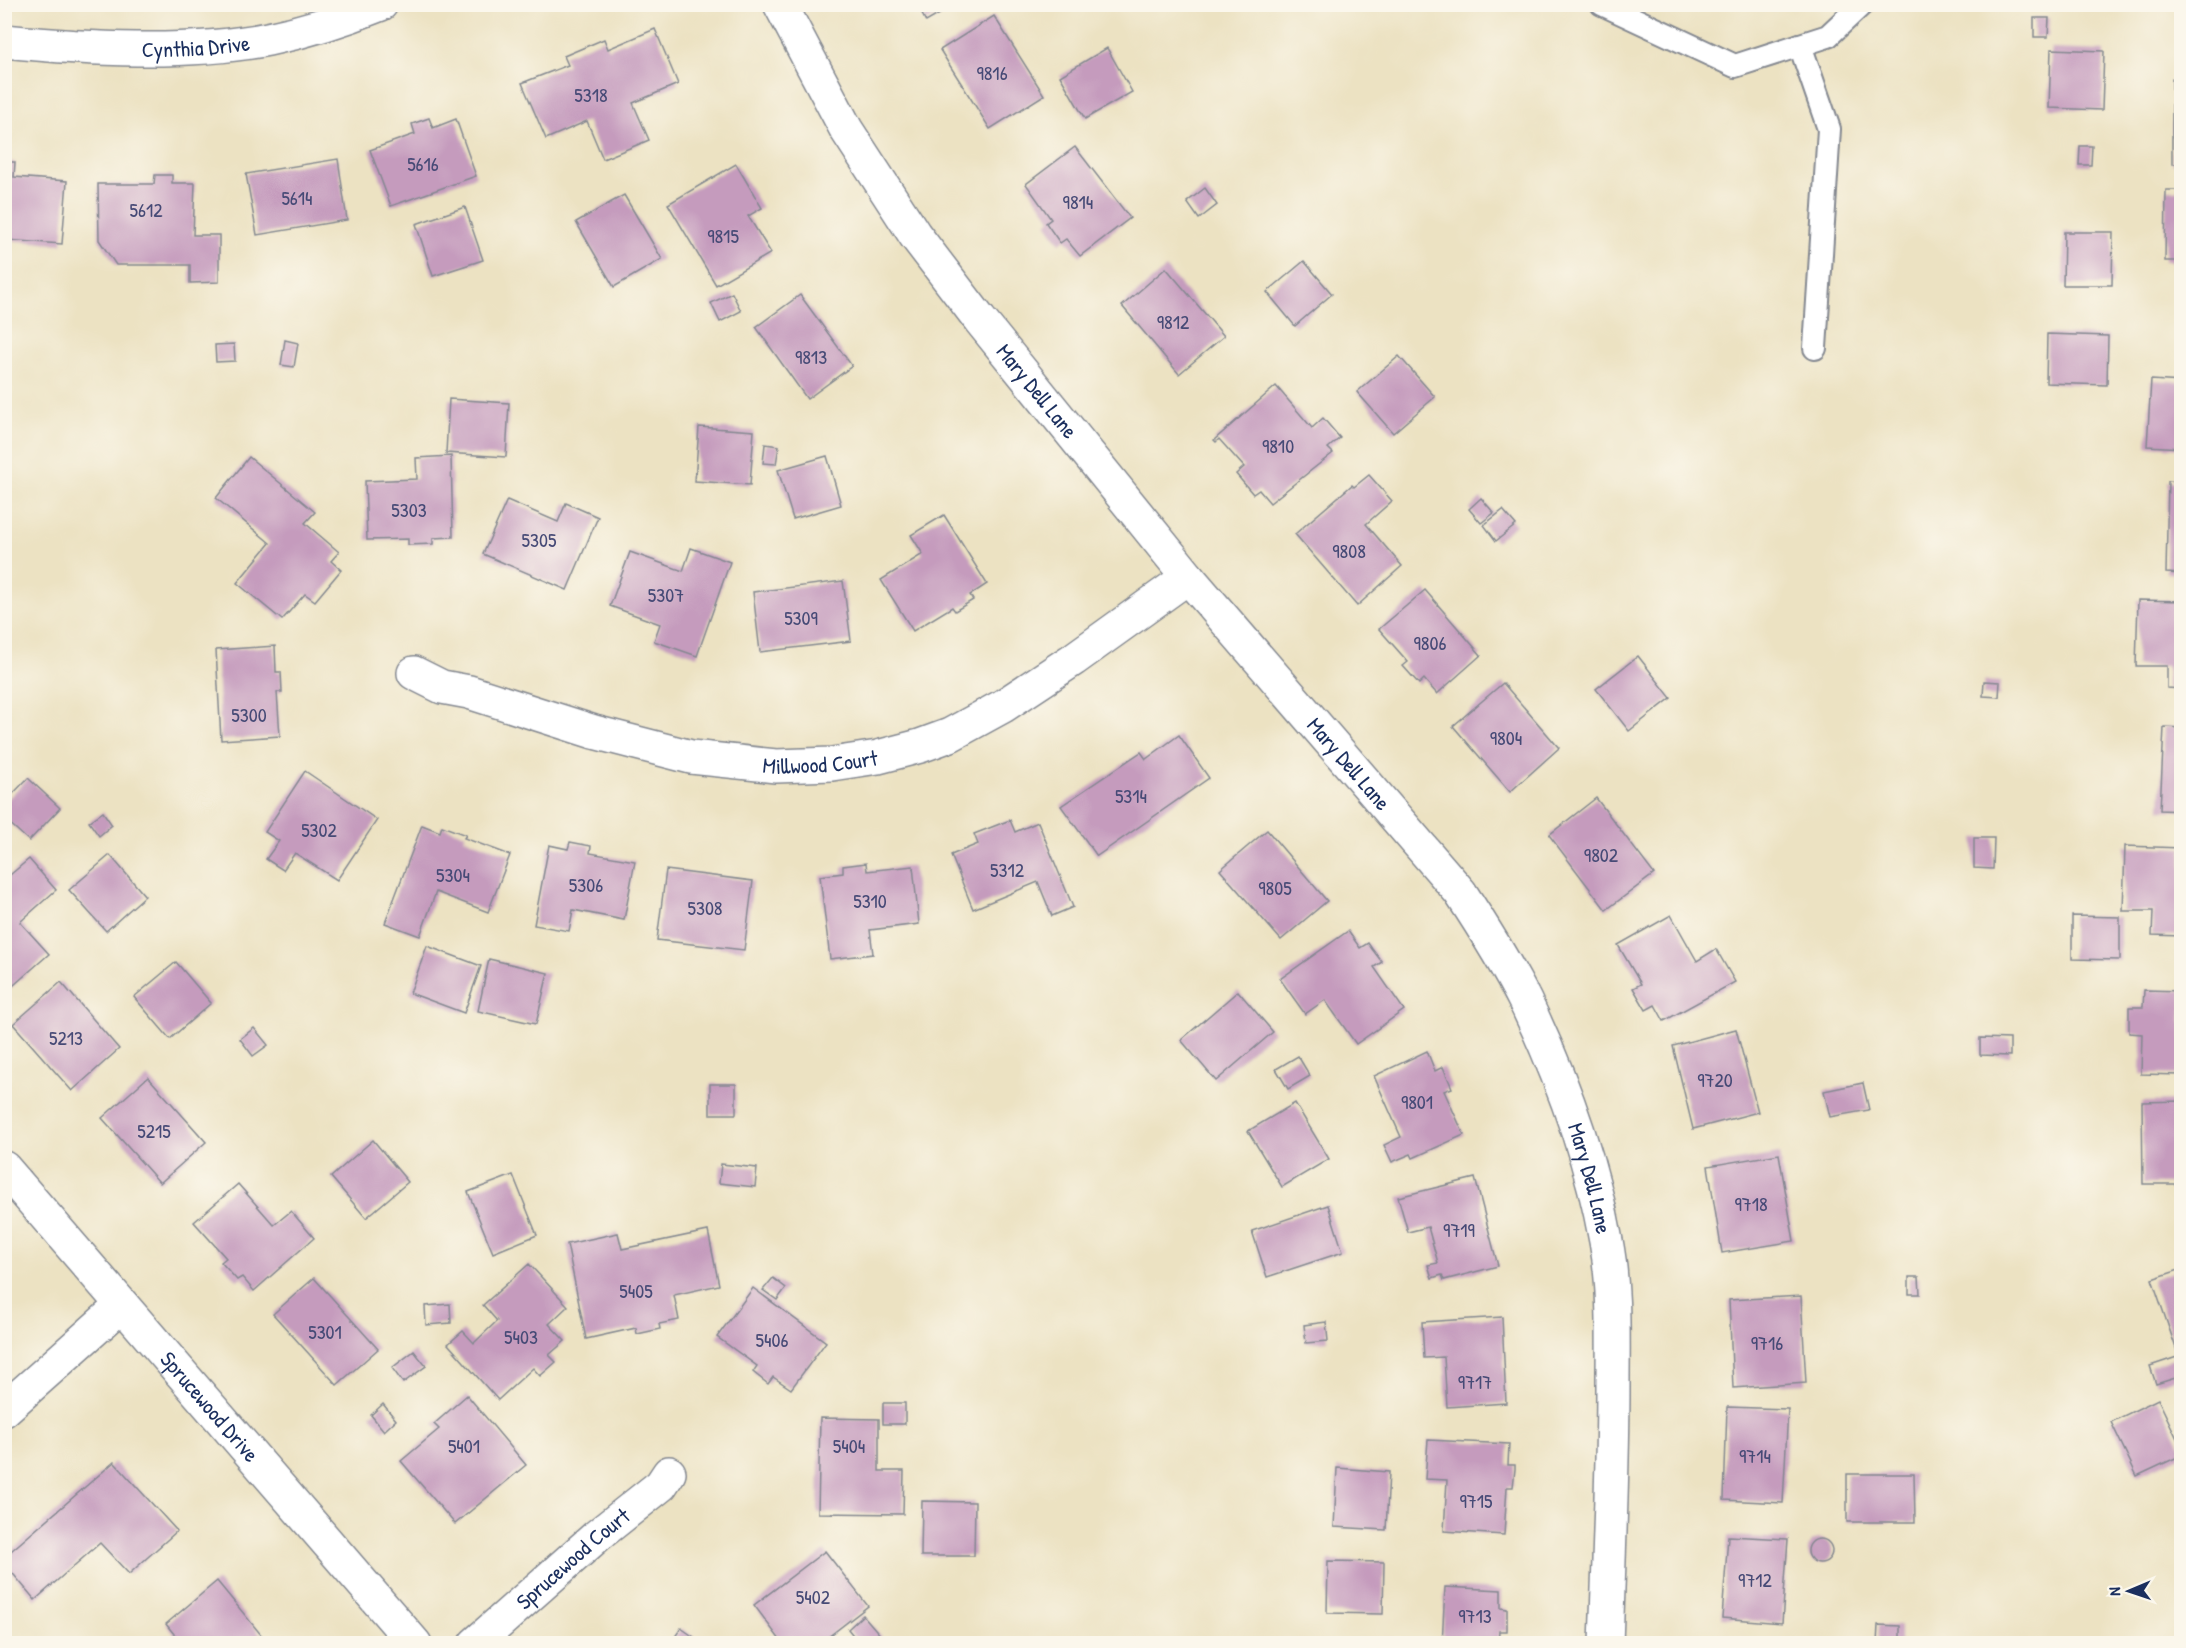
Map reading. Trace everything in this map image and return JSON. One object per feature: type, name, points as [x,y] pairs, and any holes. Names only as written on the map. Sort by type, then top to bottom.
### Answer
[{"type":"street","name":"Cynthia Drive","points":[[4,41],[137,49],[192,48],[267,39],[341,20],[381,4]]},
{"type":"street","name":"Mary Dell Lane","points":[[780,4],[846,129],[915,235],[980,320],[1188,577],[1460,892],[1491,940],[1525,1001],[1557,1075],[1587,1159],[1606,1242],[1613,1317],[1613,1466],[1606,1644]]},
{"type":"street","name":"Millwood Court","points":[[414,673],[442,687],[469,692],[594,732],[691,757],[776,766],[832,764],[878,757],[950,735],[1003,706],[1074,659],[1188,577]]},
{"type":"street","name":"Sprucewood Drive","points":[[4,1168],[415,1644]]},
{"type":"street","points":[[4,1410],[122,1305]]},
{"type":"street","name":"Sprucewood Court","points":[[475,1644],[597,1536],[661,1485],[669,1473]]},
{"type":"lane","points":[[1602,4],[1736,66],[1828,36],[1862,4]]},
{"type":"lane","points":[[1800,45],[1829,129],[1815,348]]},
{"type":"building","points":[[917,4],[957,4],[926,22]]},
{"type":"building","points":[[994,16],[1044,95],[990,129],[940,50]]},
{"type":"building","points":[[2034,18],[2049,18],[2048,37],[2034,37]]},
{"type":"building","points":[[655,29],[678,84],[633,103],[649,140],[603,159],[587,121],[546,139],[522,83],[568,65],[564,56],[604,39],[608,49]]},
{"type":"building","points":[[1107,48],[1132,92],[1085,119],[1060,76]]},
{"type":"building","points":[[2051,49],[2104,51],[2102,110],[2049,108]]},
{"type":"building","points":[[2172,79],[2182,79],[2182,164],[2172,164]]},
{"type":"building","points":[[429,118],[433,128],[456,119],[476,176],[391,206],[370,150],[415,134],[412,124]]},
{"type":"building","points":[[2080,146],[2092,146],[2091,165],[2079,165]]},
{"type":"building","points":[[1075,147],[1130,218],[1080,256],[1066,239],[1060,243],[1046,223],[1051,219],[1026,184]]},
{"type":"building","points":[[338,159],[347,220],[257,235],[246,174]]},
{"type":"building","points":[[5,162],[15,162],[14,177],[67,181],[62,244],[5,240]]},
{"type":"building","points":[[736,164],[762,208],[748,216],[771,253],[716,285],[668,204]]},
{"type":"building","points":[[155,175],[172,175],[172,183],[195,183],[193,235],[219,235],[219,282],[190,283],[190,265],[116,265],[99,240],[98,184],[154,184]]},
{"type":"building","points":[[1205,188],[1217,205],[1199,219],[1187,202]]},
{"type":"building","points":[[2166,190],[2182,190],[2182,261],[2165,261]]},
{"type":"building","points":[[624,195],[662,259],[614,287],[576,222]]},
{"type":"building","points":[[465,207],[483,260],[433,276],[416,224]]},
{"type":"building","points":[[2064,232],[2113,232],[2112,285],[2063,285]]},
{"type":"building","points":[[1304,261],[1332,294],[1295,326],[1267,292]]},
{"type":"building","points":[[1166,268],[1224,336],[1179,374],[1122,306]]},
{"type":"building","points":[[732,293],[741,311],[720,322],[711,303]]},
{"type":"building","points":[[800,295],[852,366],[807,399],[756,327]]},
{"type":"building","points":[[2047,334],[2108,336],[2107,385],[2046,383]]},
{"type":"building","points":[[285,340],[298,343],[294,367],[281,365]]},
{"type":"building","points":[[234,344],[235,361],[216,362],[215,345]]},
{"type":"building","points":[[1399,356],[1435,397],[1393,433],[1357,392]]},
{"type":"building","points":[[2151,380],[2182,382],[2182,448],[2147,446]]},
{"type":"building","points":[[1276,386],[1312,428],[1323,418],[1340,438],[1328,448],[1333,453],[1270,503],[1259,490],[1253,494],[1236,474],[1244,467],[1219,439],[1216,442],[1214,440]]},
{"type":"building","points":[[449,399],[509,403],[506,457],[446,453]]},
{"type":"building","points":[[699,427],[754,431],[750,485],[695,481]]},
{"type":"building","points":[[765,444],[779,446],[776,464],[763,463]]},
{"type":"building","points":[[451,456],[453,537],[433,538],[433,544],[408,545],[408,539],[367,540],[365,481],[417,479],[416,458]]},
{"type":"building","points":[[827,456],[841,505],[793,519],[778,470]]},
{"type":"building","points":[[249,457],[315,512],[305,523],[339,552],[331,561],[341,570],[315,601],[305,594],[282,620],[237,583],[270,543],[216,498]]},
{"type":"building","points":[[1369,475],[1392,501],[1366,524],[1402,566],[1357,606],[1295,534],[1352,485],[1354,487]]},
{"type":"building","points":[[2168,481],[2182,482],[2182,574],[2166,573]]},
{"type":"building","points":[[1481,498],[1494,513],[1481,523],[1469,509]]},
{"type":"building","points":[[507,500],[558,522],[566,503],[598,517],[567,590],[483,554]]},
{"type":"building","points":[[1503,510],[1516,525],[1496,541],[1484,525]]},
{"type":"building","points":[[944,515],[987,584],[970,595],[973,600],[955,611],[952,607],[913,631],[881,580],[923,554],[911,535]]},
{"type":"building","points":[[691,548],[730,562],[697,656],[654,641],[660,624],[610,606],[630,552],[683,571]]},
{"type":"building","points":[[843,581],[851,641],[760,652],[753,592]]},
{"type":"building","points":[[1425,590],[1481,655],[1437,694],[1424,679],[1419,684],[1403,666],[1408,662],[1379,629]]},
{"type":"building","points":[[2138,600],[2182,601],[2182,689],[2167,688],[2167,666],[2136,666]]},
{"type":"building","points":[[275,646],[276,672],[281,672],[282,692],[277,692],[280,736],[221,740],[216,650]]},
{"type":"building","points":[[1638,656],[1671,698],[1629,731],[1596,689]]},
{"type":"building","points":[[1984,681],[2000,682],[1999,697],[1983,696]]},
{"type":"building","points":[[1503,683],[1559,748],[1510,792],[1453,726]]},
{"type":"building","points":[[2164,727],[2182,728],[2182,811],[2160,810]]},
{"type":"building","points":[[1179,735],[1209,778],[1097,856],[1061,806],[1141,752],[1146,759]]},
{"type":"building","points":[[305,771],[377,820],[337,880],[295,853],[283,870],[266,859],[279,841],[265,832]]},
{"type":"building","points":[[28,778],[60,808],[29,841],[4,818],[4,803]]},
{"type":"building","points":[[1596,798],[1654,874],[1606,910],[1549,835]]},
{"type":"building","points":[[103,812],[112,825],[99,836],[89,822]]},
{"type":"building","points":[[1010,820],[1015,832],[1038,822],[1073,907],[1052,916],[1038,882],[973,909],[951,855],[978,844],[974,834]]},
{"type":"building","points":[[422,825],[440,832],[442,826],[466,835],[464,838],[510,855],[488,912],[436,892],[420,936],[385,923]]},
{"type":"building","points":[[1267,830],[1327,901],[1281,940],[1220,870]]},
{"type":"building","points":[[1974,838],[1994,838],[1993,869],[1974,868]]},
{"type":"building","points":[[570,842],[591,846],[590,853],[635,861],[624,920],[573,910],[569,931],[534,925],[549,845],[568,849]]},
{"type":"building","points":[[2125,846],[2182,848],[2182,936],[2152,935],[2153,911],[2123,911]]},
{"type":"building","points":[[110,855],[145,896],[106,931],[69,890]]},
{"type":"building","points":[[29,859],[56,890],[20,922],[49,954],[6,992],[4,990],[4,880]]},
{"type":"building","points":[[866,863],[867,871],[913,866],[919,924],[870,930],[873,954],[830,959],[820,876],[843,873],[843,866]]},
{"type":"building","points":[[666,870],[753,881],[744,950],[657,940]]},
{"type":"building","points":[[1671,915],[1697,961],[1716,949],[1735,982],[1664,1021],[1655,1005],[1646,1010],[1633,988],[1641,984],[1618,945]]},
{"type":"building","points":[[2072,916],[2120,917],[2120,960],[2072,959]]},
{"type":"building","points":[[1348,931],[1360,948],[1368,943],[1382,962],[1374,967],[1404,1010],[1356,1044],[1325,1000],[1305,1014],[1280,979]]},
{"type":"building","points":[[427,946],[481,966],[464,1013],[410,993]]},
{"type":"building","points":[[489,959],[548,973],[536,1024],[478,1011]]},
{"type":"building","points":[[176,962],[211,1003],[170,1039],[134,997]]},
{"type":"building","points":[[61,982],[119,1049],[72,1091],[13,1024]]},
{"type":"building","points":[[2144,990],[2182,991],[2182,1075],[2141,1074],[2142,1034],[2129,1033],[2129,1007],[2143,1007]]},
{"type":"building","points":[[1238,991],[1273,1032],[1216,1081],[1181,1040]]},
{"type":"building","points":[[254,1028],[268,1045],[253,1056],[240,1039]]},
{"type":"building","points":[[1736,1029],[1758,1112],[1693,1129],[1673,1046]]},
{"type":"building","points":[[1980,1038],[2010,1039],[2010,1056],[1980,1055]]},
{"type":"building","points":[[1427,1051],[1435,1071],[1443,1067],[1452,1088],[1444,1091],[1464,1135],[1413,1158],[1411,1154],[1392,1162],[1384,1145],[1401,1137],[1374,1076]]},
{"type":"building","points":[[1298,1056],[1310,1076],[1288,1089],[1276,1069]]},
{"type":"building","points":[[148,1077],[206,1142],[160,1183],[102,1118]]},
{"type":"building","points":[[1863,1083],[1869,1110],[1830,1117],[1824,1091]]},
{"type":"building","points":[[710,1084],[736,1084],[736,1114],[710,1114]]},
{"type":"building","points":[[2182,1101],[2182,1184],[2143,1184],[2142,1102]]},
{"type":"building","points":[[1295,1103],[1329,1159],[1282,1187],[1248,1131]]},
{"type":"building","points":[[373,1140],[408,1182],[366,1218],[331,1177]]},
{"type":"building","points":[[1779,1154],[1794,1241],[1722,1253],[1708,1166]]},
{"type":"building","points":[[721,1164],[757,1168],[755,1187],[719,1183]]},
{"type":"building","points":[[513,1175],[537,1235],[493,1253],[468,1192]]},
{"type":"building","points":[[1475,1178],[1498,1266],[1444,1280],[1442,1275],[1432,1278],[1428,1265],[1438,1263],[1428,1227],[1408,1232],[1398,1197]]},
{"type":"building","points":[[238,1184],[274,1225],[291,1211],[314,1238],[254,1291],[242,1277],[237,1280],[221,1262],[226,1258],[194,1222]]},
{"type":"building","points":[[1328,1205],[1343,1252],[1267,1277],[1252,1231]]},
{"type":"building","points":[[708,1231],[719,1285],[674,1295],[679,1320],[659,1324],[660,1329],[637,1334],[636,1328],[586,1339],[567,1244],[618,1233],[622,1249]]},
{"type":"building","points":[[529,1264],[568,1306],[549,1324],[565,1341],[549,1355],[556,1362],[547,1370],[540,1376],[533,1368],[498,1400],[448,1344],[463,1331],[474,1343],[497,1321],[483,1305]]},
{"type":"building","points":[[2182,1269],[2182,1353],[2178,1354],[2152,1279]]},
{"type":"building","points":[[1909,1277],[1919,1277],[1920,1294],[1909,1294]]},
{"type":"building","points":[[314,1278],[378,1349],[337,1385],[273,1314]]},
{"type":"building","points":[[773,1278],[786,1288],[777,1300],[763,1290]]},
{"type":"building","points":[[753,1288],[826,1342],[791,1389],[773,1377],[768,1384],[753,1372],[757,1366],[717,1337]]},
{"type":"building","points":[[1801,1296],[1806,1383],[1733,1388],[1729,1300]]},
{"type":"building","points":[[450,1304],[451,1323],[426,1325],[425,1306]]},
{"type":"building","points":[[1502,1317],[1506,1403],[1447,1407],[1444,1357],[1424,1358],[1422,1322]]},
{"type":"building","points":[[1326,1322],[1328,1341],[1306,1343],[1304,1325]]},
{"type":"building","points":[[414,1351],[426,1366],[403,1383],[392,1368]]},
{"type":"building","points":[[2177,1357],[2182,1376],[2156,1384],[2150,1366]]},
{"type":"building","points":[[467,1395],[526,1465],[455,1524],[401,1461],[439,1429],[434,1424]]},
{"type":"building","points":[[2158,1399],[2182,1449],[2182,1455],[2137,1476],[2111,1422]]},
{"type":"building","points":[[883,1403],[905,1403],[905,1424],[883,1424]]},
{"type":"building","points":[[383,1404],[396,1420],[384,1431],[371,1415]]},
{"type":"building","points":[[1727,1407],[1788,1409],[1783,1503],[1724,1500]]},
{"type":"building","points":[[820,1418],[879,1419],[879,1471],[904,1471],[903,1514],[818,1513]]},
{"type":"building","points":[[1428,1440],[1509,1444],[1508,1465],[1515,1465],[1515,1469],[1513,1487],[1507,1487],[1504,1535],[1444,1531],[1447,1480],[1425,1479]]},
{"type":"building","points":[[114,1462],[177,1531],[129,1574],[100,1543],[35,1600],[4,1563],[4,1557]]},
{"type":"building","points":[[1337,1468],[1389,1472],[1386,1530],[1334,1527]]},
{"type":"building","points":[[1847,1474],[1914,1474],[1915,1522],[1847,1522]]},
{"type":"building","points":[[922,1501],[975,1502],[974,1556],[921,1556]]},
{"type":"building","points":[[1728,1536],[1788,1539],[1782,1623],[1722,1618]]},
{"type":"building","points":[[1820,1539],[1825,1540],[1831,1546],[1831,1556],[1825,1562],[1820,1563],[1815,1562],[1809,1556],[1808,1551],[1809,1546],[1815,1540]]},
{"type":"building","points":[[825,1551],[868,1606],[819,1644],[783,1644],[754,1605]]},
{"type":"building","points":[[1328,1561],[1384,1562],[1383,1614],[1327,1613]]},
{"type":"building","points":[[217,1581],[268,1644],[182,1644],[166,1624]]},
{"type":"building","points":[[1445,1587],[1501,1590],[1501,1608],[1507,1609],[1507,1631],[1499,1631],[1498,1644],[1442,1644]]},
{"type":"building","points":[[863,1615],[882,1637],[875,1644],[860,1644],[848,1629]]},
{"type":"building","points":[[1878,1625],[1900,1626],[1900,1644],[1877,1644]]},
{"type":"building","points":[[681,1628],[704,1644],[670,1644]]}]
